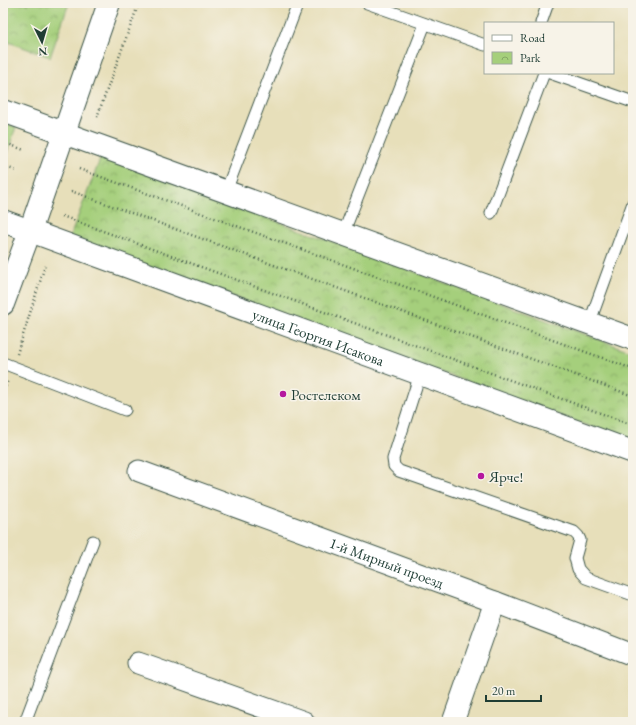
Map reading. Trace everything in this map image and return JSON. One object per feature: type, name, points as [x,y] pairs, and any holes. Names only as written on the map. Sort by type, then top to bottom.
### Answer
[{"type":"street","points":[[3,304],[48,181],[109,3]]},
{"type":"street","points":[[3,111],[633,339]]},
{"type":"street","name":"улица Георгия Исакова","points":[[3,221],[633,452]]},
{"type":"street","name":"1-й Мирный проезд","points":[[139,471],[495,602],[633,655]]},
{"type":"street","points":[[452,722],[495,602]]},
{"type":"street","points":[[138,663],[304,722]]},
{"type":"lane","points":[[226,191],[298,3]]},
{"type":"lane","points":[[367,3],[484,46]]},
{"type":"lane","points":[[541,22],[548,3]]},
{"type":"lane","points":[[343,234],[425,24]]},
{"type":"lane","points":[[491,213],[544,74]]},
{"type":"lane","points":[[553,74],[633,102]]},
{"type":"lane","points":[[590,324],[629,225],[633,203]]},
{"type":"lane","points":[[8,365],[125,410]]},
{"type":"lane","points":[[420,374],[393,459],[394,466],[399,471],[574,532],[580,540],[574,558],[578,569],[586,578],[633,595]]},
{"type":"lane","points":[[25,722],[93,541]]},
{"type":"path","points":[[97,117],[139,3]]},
{"type":"path","points":[[3,142],[24,150]]},
{"type":"path","points":[[3,166],[17,171]]},
{"type":"path","points":[[79,169],[633,369]]},
{"type":"path","points":[[3,187],[10,190]]},
{"type":"path","points":[[71,191],[633,396]]},
{"type":"path","points":[[62,216],[633,425]]},
{"type":"path","points":[[3,394],[8,365],[44,266]]},
{"type":"green space","points":[[3,3],[69,3],[50,57],[3,40]]},
{"type":"green space","points":[[3,122],[16,127],[3,165]]},
{"type":"green space","points":[[101,157],[633,352],[633,442],[70,237]]},
{"type":"place","name":"Ростелеком","points":[[283,394]]},
{"type":"place","name":"Ярче!","points":[[481,476]]}]
